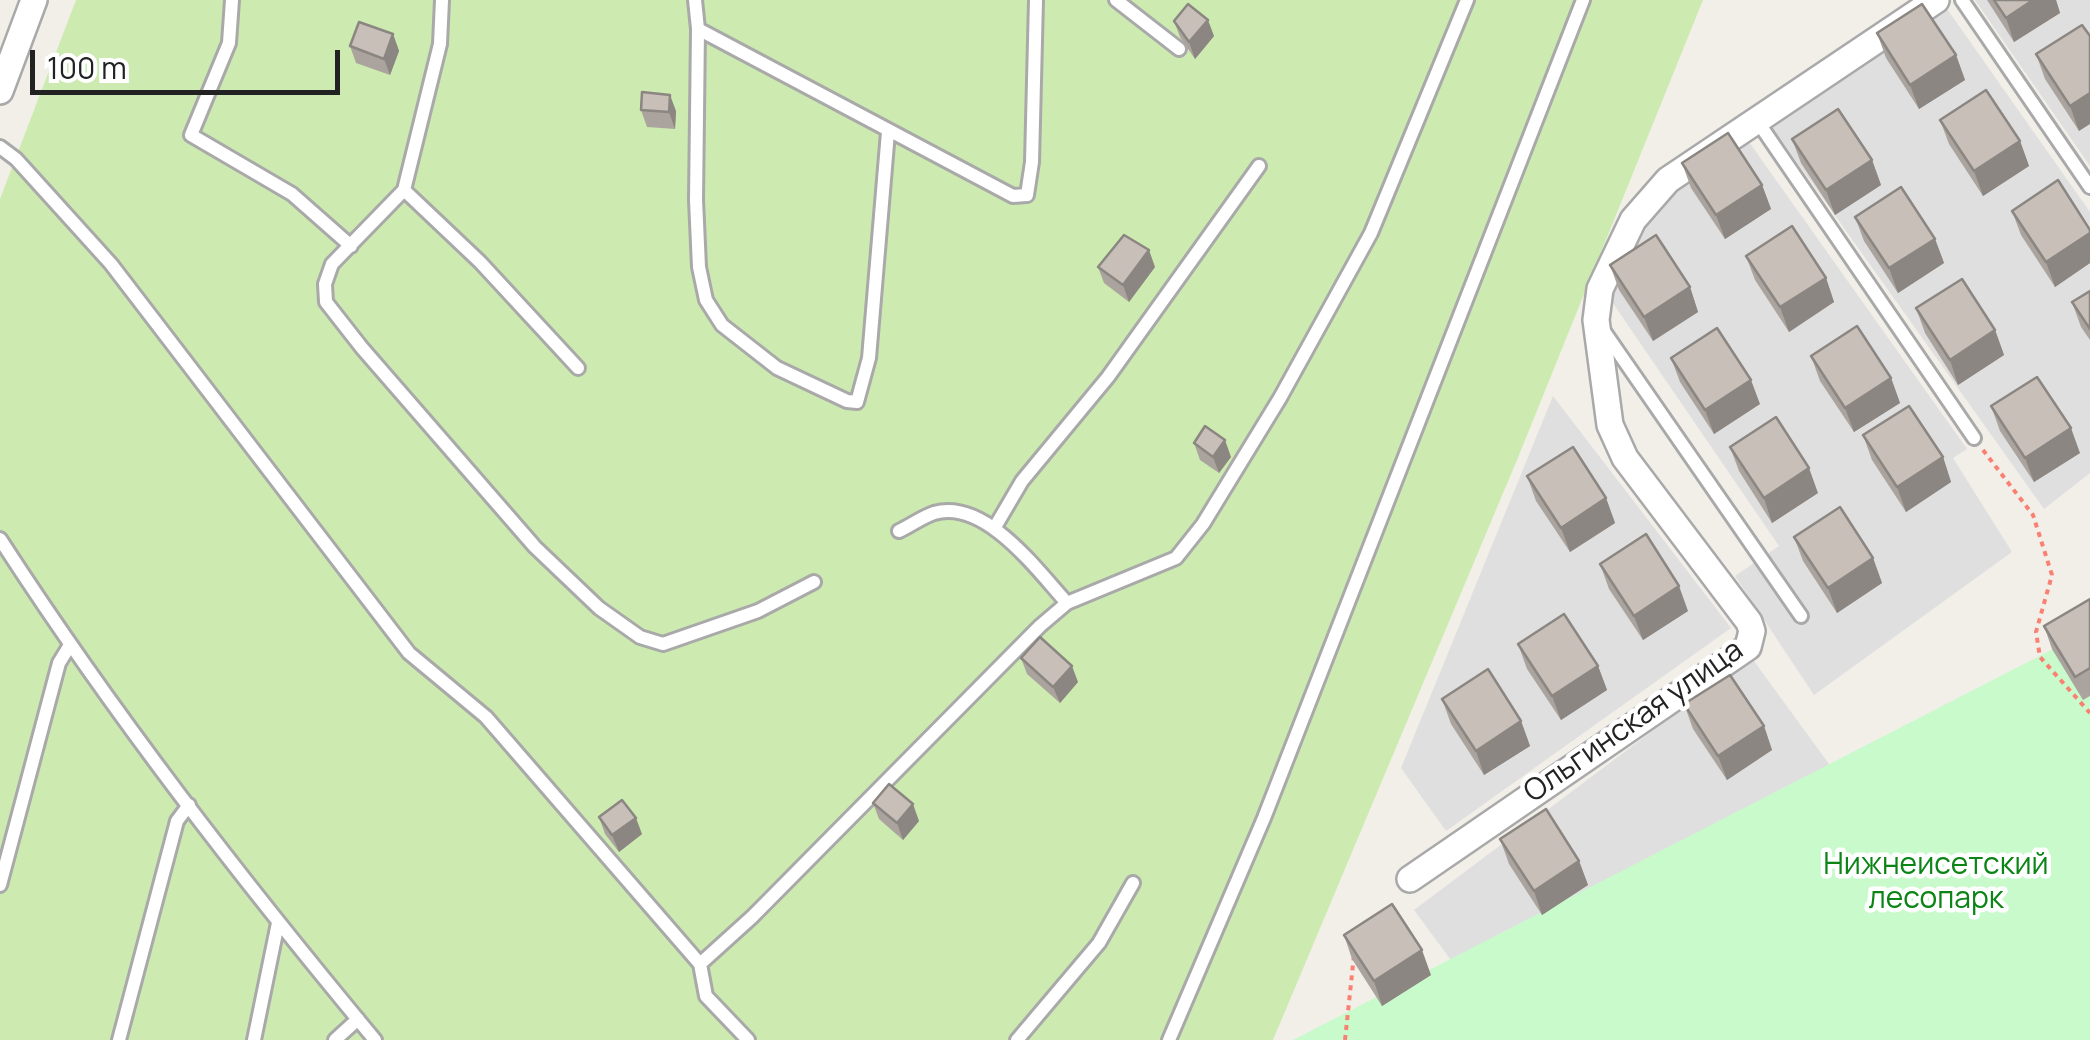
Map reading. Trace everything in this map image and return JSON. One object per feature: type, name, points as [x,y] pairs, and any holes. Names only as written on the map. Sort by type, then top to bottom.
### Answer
[{"type":"street","points":[[0,91],[6,64],[34,0]]},
{"type":"street","name":"Ольгинская улица","points":[[1410,879],[1748,646],[1752,638],[1749,622],[1618,446],[1610,425],[1596,320],[1600,289],[1642,207],[1668,180],[1936,0]]},
{"type":"lane","points":[[232,0],[229,43],[192,136],[292,194],[351,246]]},
{"type":"lane","points":[[442,0],[440,44],[404,190],[332,264],[325,284],[326,302],[536,546],[598,608],[640,637],[663,644],[758,611],[814,582]]},
{"type":"lane","points":[[695,0],[696,200],[699,266],[706,300],[722,325],[777,368],[846,401],[857,402],[869,358],[888,132]]},
{"type":"lane","points":[[698,30],[1013,196],[1027,195],[1032,162],[1036,0]]},
{"type":"lane","points":[[1116,0],[1179,48]]},
{"type":"lane","points":[[700,964],[752,917],[1067,602],[1176,558],[1203,524],[1280,398],[1371,233],[1467,0]]},
{"type":"lane","points":[[1169,1040],[1264,818],[1584,0]]},
{"type":"lane","points":[[1962,0],[2090,186]]},
{"type":"lane","points":[[1758,122],[1974,438]]},
{"type":"lane","points":[[0,147],[16,159],[111,264],[409,654],[486,717],[700,964],[706,996],[748,1040]]},
{"type":"lane","points":[[994,528],[1022,482],[1108,376],[1259,166]]},
{"type":"lane","points":[[404,190],[480,262],[578,368]]},
{"type":"lane","points":[[1596,320],[1800,616]]},
{"type":"lane","points":[[898,531],[937,512],[978,516],[1067,602]]},
{"type":"lane","points":[[0,539],[70,645],[278,924],[376,1040]]},
{"type":"lane","points":[[0,885],[59,663],[70,645]]},
{"type":"lane","points":[[118,1040],[178,821],[189,805]]},
{"type":"lane","points":[[1017,1040],[1099,943],[1133,882]]},
{"type":"lane","points":[[254,1040],[278,924]]},
{"type":"lane","points":[[335,1040],[358,1018]]},
{"type":"path","points":[[1974,438],[2034,516],[2052,575],[2036,632],[2040,656],[2090,714]]},
{"type":"path","points":[[1345,1040],[1357,943]]},
{"type":"shaded area","points":[[1975,0],[2090,0],[2090,166]]},
{"type":"shaded area","points":[[1945,6],[2090,212],[2090,473],[2044,509],[1772,127]]},
{"type":"shaded area","points":[[1744,135],[1967,449],[1953,458],[2012,552],[1814,695],[1735,576],[1779,546],[1608,296],[1660,194]]},
{"type":"shaded area","points":[[1553,396],[1731,628],[1446,831],[1401,768]]},
{"type":"shaded area","points":[[1751,657],[1840,779],[1487,1009],[1414,910]]},
{"type":"green space","points":[[76,0],[1703,0],[1517,460],[1273,1040],[0,1040],[0,199]]},
{"type":"green space","name":"Нижнеисетский лесопарк","points":[[2090,630],[2090,1040],[1293,1040]]},
{"type":"building","points":[[1994,0],[2033,0],[2006,18]]},
{"type":"building","points":[[1188,4],[1208,20],[1189,42],[1174,21]]},
{"type":"building","points":[[1922,4],[1956,55],[1910,85],[1877,33]]},
{"type":"building","points":[[359,22],[393,34],[384,59],[350,46]]},
{"type":"building","points":[[2082,25],[2090,36],[2090,93],[2070,106],[2036,54]]},
{"type":"building","points":[[1986,90],[2020,141],[1974,171],[1940,120]]},
{"type":"building","points":[[642,92],[670,95],[669,112],[641,110]]},
{"type":"building","points":[[1838,109],[1872,160],[1826,190],[1792,139]]},
{"type":"building","points":[[1728,133],[1762,185],[1716,215],[1682,163]]},
{"type":"building","points":[[2058,180],[2090,233],[2046,262],[2012,211]]},
{"type":"building","points":[[1901,187],[1935,239],[1889,268],[1855,217]]},
{"type":"building","points":[[1792,226],[1826,278],[1780,307],[1746,256]]},
{"type":"building","points":[[1124,235],[1149,250],[1123,285],[1098,267]]},
{"type":"building","points":[[1656,235],[1690,287],[1644,317],[1610,265]]},
{"type":"building","points":[[1962,279],[1995,330],[1950,360],[1916,308]]},
{"type":"building","points":[[2090,291],[2090,329],[2072,302]]},
{"type":"building","points":[[1857,326],[1891,378],[1845,408],[1811,356]]},
{"type":"building","points":[[1717,328],[1751,380],[1705,410],[1671,358]]},
{"type":"building","points":[[2037,377],[2071,428],[2025,458],[1991,406]]},
{"type":"building","points":[[1909,406],[1943,457],[1897,487],[1863,435]]},
{"type":"building","points":[[1776,417],[1809,468],[1764,498],[1730,447]]},
{"type":"building","points":[[1205,426],[1225,440],[1213,457],[1194,443]]},
{"type":"building","points":[[1573,447],[1606,498],[1561,528],[1527,476]]},
{"type":"building","points":[[1840,507],[1873,558],[1828,588],[1794,537]]},
{"type":"building","points":[[1646,534],[1679,586],[1634,616],[1600,564]]},
{"type":"building","points":[[2090,599],[2090,668],[2075,677],[2044,626]]},
{"type":"building","points":[[1564,614],[1598,666],[1552,696],[1518,644]]},
{"type":"building","points":[[1040,637],[1072,666],[1053,687],[1021,658]]},
{"type":"building","points":[[1488,669],[1521,721],[1476,751],[1442,699]]},
{"type":"building","points":[[1730,675],[1764,726],[1718,756],[1684,704]]},
{"type":"building","points":[[889,784],[913,804],[897,823],[873,803]]},
{"type":"building","points":[[622,800],[636,818],[612,835],[599,817]]},
{"type":"building","points":[[1546,809],[1579,861],[1534,891],[1500,839]]},
{"type":"building","points":[[1392,904],[1422,950],[1374,981],[1344,935]]}]
